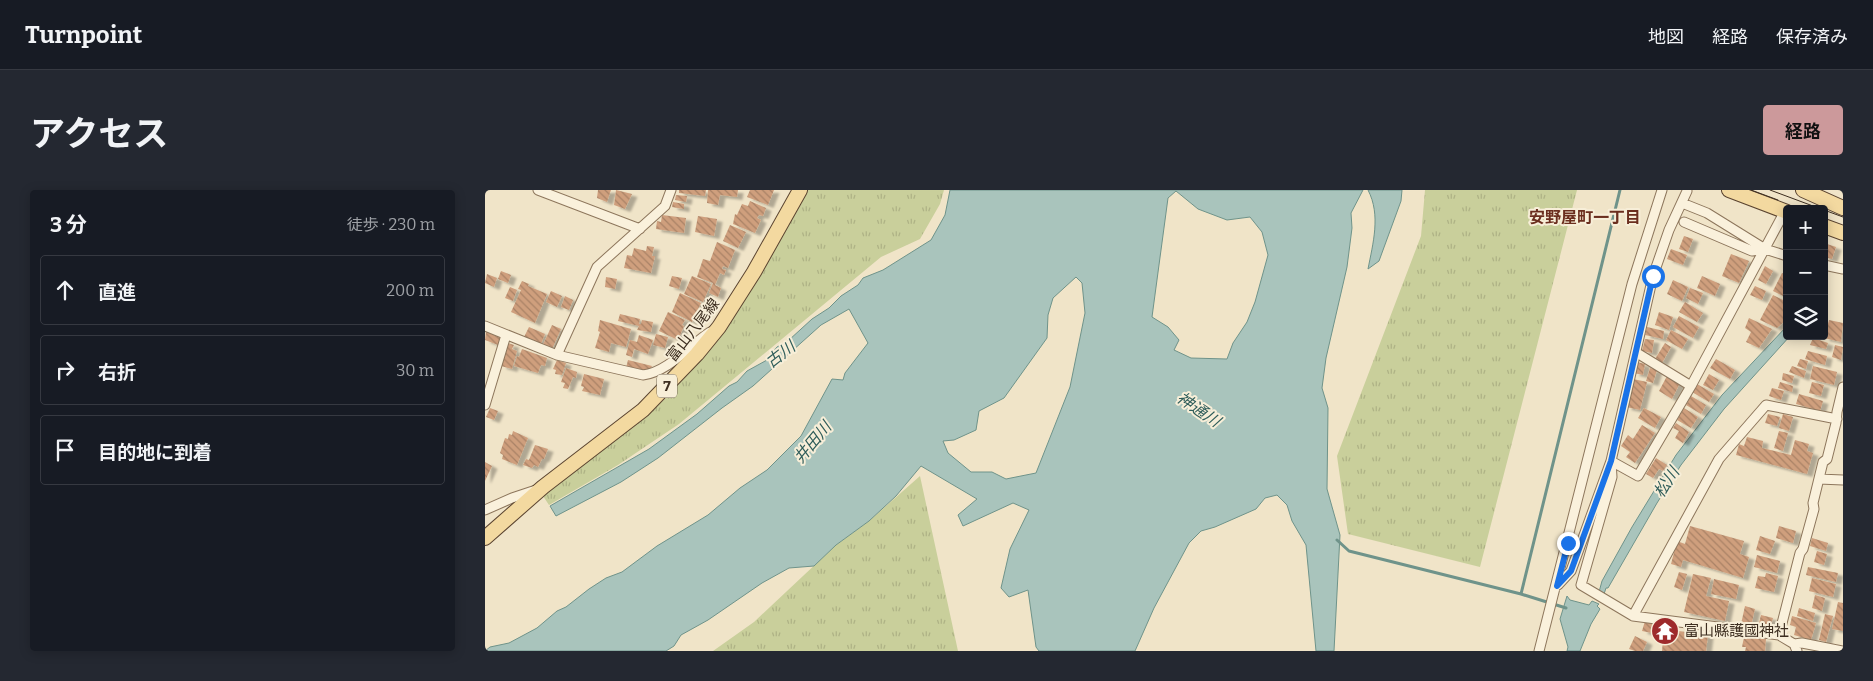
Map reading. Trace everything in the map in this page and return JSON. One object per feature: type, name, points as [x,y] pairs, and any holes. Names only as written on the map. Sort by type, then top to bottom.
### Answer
[{"type":"main road","name":"富山八尾線","points":[[485,538],[543,487],[643,410],[697,354],[719,327],[754,272],[800,190]]},
{"type":"main road","points":[[1729,190],[1783,211]]},
{"type":"main road","points":[[1803,190],[1843,208]]},
{"type":"main road","points":[[1828,227],[1843,233]]},
{"type":"street","points":[[538,190],[639,229]]},
{"type":"street","points":[[557,355],[597,267],[665,206],[671,190]]},
{"type":"street","points":[[1539,651],[1633,284],[1662,190]]},
{"type":"street","points":[[1557,586],[1571,571],[1611,461],[1637,354],[1653,276],[1669,230],[1687,191]]},
{"type":"street","points":[[1682,203],[1707,213],[1765,249],[1783,255]]},
{"type":"street","points":[[1611,461],[1638,476],[1691,386],[1783,217]]},
{"type":"street","points":[[1685,222],[1753,251],[1765,249]]},
{"type":"street","points":[[1828,266],[1843,269]]},
{"type":"street","points":[[485,326],[557,355],[643,375],[653,374],[683,354],[695,342],[719,327]]},
{"type":"street","points":[[485,405],[506,334]]},
{"type":"street","points":[[1637,354],[1691,386]]},
{"type":"street","points":[[1779,636],[1800,553],[1803,549],[1814,509],[1813,502],[1823,462],[1827,458],[1843,387]]},
{"type":"street","points":[[1633,616],[1719,459],[1765,406],[1837,419]]},
{"type":"street","points":[[1611,461],[1613,477],[1581,586],[1633,616],[1779,636],[1796,648],[1802,643],[1843,651]]},
{"type":"street","points":[[1819,479],[1843,480]]},
{"type":"street","points":[[485,510],[543,487]]},
{"type":"green space","points":[[807,190],[944,190],[940,204],[920,239],[881,257],[679,424],[618,465],[549,505],[543,496],[617,439],[666,398],[723,331]]},
{"type":"green space","points":[[1425,190],[1577,190],[1480,567],[1348,534],[1337,456],[1421,236]]},
{"type":"green space","points":[[920,476],[958,651],[713,651],[754,622],[836,545],[869,521]]},
{"type":"water","points":[[950,190],[1363,190],[1351,213],[1352,228],[1347,267],[1326,358],[1322,388],[1328,408],[1327,489],[1340,535],[1334,651],[1316,651],[1306,545],[1292,521],[1287,505],[1277,495],[1265,498],[1256,509],[1201,531],[1189,543],[1154,608],[1135,651],[1039,651],[1036,647],[1028,590],[1009,597],[1001,588],[1010,549],[1029,510],[1013,503],[963,526],[958,515],[977,499],[921,466],[896,496],[869,521],[836,545],[814,566],[789,568],[762,583],[708,620],[681,635],[674,646],[666,651],[485,651],[490,647],[509,643],[537,628],[557,611],[566,607],[589,589],[606,578],[622,572],[657,546],[708,515],[740,488],[767,470],[801,436],[832,379],[843,380],[845,373],[868,343],[849,309],[821,325],[753,386],[658,458],[621,482],[556,516],[550,506],[649,449],[697,414],[729,386],[737,382],[747,371],[767,360],[777,347],[789,340],[812,319],[858,285],[863,278],[883,270],[931,240],[945,215]],"holes":[[[1176,191],[1198,209],[1227,220],[1250,217],[1262,232],[1268,255],[1255,302],[1247,322],[1233,343],[1227,359],[1191,358],[1174,350],[1179,340],[1168,327],[1152,317],[1168,198]],[[1076,277],[1082,283],[1085,313],[1070,387],[1036,473],[1006,479],[992,472],[971,472],[948,453],[943,441],[954,440],[976,430],[979,411],[1004,398],[1047,338],[1048,315],[1053,298]]]},
{"type":"water","points":[[1368,190],[1402,190],[1401,201],[1379,261],[1368,269],[1374,239],[1375,219],[1372,200]]},
{"type":"water","name":"松川","points":[[1783,330],[1783,340],[1786,340],[1724,409],[1681,465],[1608,588],[1606,588],[1604,594],[1599,592],[1602,581],[1632,527],[1676,455],[1722,395]]},
{"type":"water","points":[[1567,596],[1570,600],[1589,605],[1592,601],[1599,604],[1597,606],[1600,609],[1591,624],[1580,651],[1567,651],[1568,647],[1560,619]]},
{"type":"building","points":[[598,190],[611,190],[607,202],[597,198]]},
{"type":"building","points":[[616,190],[632,194],[625,209],[614,205]]},
{"type":"building","points":[[679,190],[706,190],[705,196],[679,193]]},
{"type":"building","points":[[708,190],[738,190],[737,197],[720,195],[718,205],[707,203]]},
{"type":"building","points":[[750,190],[774,190],[768,205],[747,197]]},
{"type":"building","points":[[676,195],[687,196],[686,202],[675,200]]},
{"type":"building","points":[[750,201],[766,208],[763,216],[759,215],[757,218],[761,220],[755,233],[733,224],[735,214],[737,215],[742,204],[748,206]]},
{"type":"building","points":[[673,202],[684,204],[684,209],[672,207]]},
{"type":"building","points":[[662,215],[686,218],[684,233],[656,229],[657,221],[661,222]]},
{"type":"building","points":[[698,216],[717,219],[714,236],[695,232]]},
{"type":"building","points":[[730,225],[746,232],[738,248],[723,241]]},
{"type":"building","points":[[1684,236],[1693,239],[1688,252],[1679,249]]},
{"type":"building","points":[[717,242],[735,250],[728,268],[723,266],[722,269],[726,270],[724,275],[720,273],[715,285],[721,288],[718,297],[709,293],[713,283],[697,277],[703,259],[710,261]]},
{"type":"building","points":[[1828,244],[1836,247],[1832,259],[1828,258]]},
{"type":"building","points":[[647,246],[654,247],[652,256],[655,256],[651,273],[624,268],[627,255],[632,256],[634,248],[646,251]]},
{"type":"building","points":[[1671,249],[1687,255],[1683,265],[1667,259]]},
{"type":"building","points":[[1731,254],[1749,261],[1739,283],[1722,276]]},
{"type":"building","points":[[1765,266],[1773,271],[1766,284],[1758,280]]},
{"type":"building","points":[[501,271],[511,275],[508,283],[498,279]]},
{"type":"building","points":[[1782,273],[1783,273],[1783,296],[1773,291]]},
{"type":"building","points":[[487,274],[497,278],[494,287],[485,283]]},
{"type":"building","points":[[672,276],[682,278],[679,289],[669,286]]},
{"type":"building","points":[[692,276],[711,284],[703,302],[684,294]]},
{"type":"building","points":[[1702,276],[1720,284],[1715,296],[1697,288]]},
{"type":"building","points":[[606,277],[617,279],[615,289],[605,287]]},
{"type":"building","points":[[1673,280],[1688,287],[1682,301],[1667,294]]},
{"type":"building","points":[[522,281],[529,284],[528,286],[547,294],[535,323],[511,312],[521,290],[518,289]]},
{"type":"building","points":[[1755,286],[1766,291],[1762,300],[1750,295]]},
{"type":"building","points":[[510,287],[517,290],[513,301],[505,298]]},
{"type":"building","points":[[1690,288],[1703,293],[1698,304],[1686,298]]},
{"type":"building","points":[[551,291],[562,296],[557,307],[546,302]]},
{"type":"building","points":[[680,293],[701,303],[692,322],[672,312]]},
{"type":"building","points":[[1773,295],[1783,300],[1783,323],[1777,328],[1760,320]]},
{"type":"building","points":[[565,296],[573,300],[569,310],[561,307]]},
{"type":"building","points":[[1685,302],[1703,313],[1697,322],[1679,312]]},
{"type":"building","points":[[668,312],[685,320],[678,340],[659,331]]},
{"type":"building","points":[[1659,312],[1673,317],[1669,330],[1655,325]]},
{"type":"building","points":[[620,314],[640,319],[639,324],[641,324],[642,320],[653,322],[651,332],[637,330],[639,326],[618,321]]},
{"type":"building","points":[[1679,316],[1699,327],[1693,338],[1673,327]]},
{"type":"building","points":[[1749,318],[1772,329],[1759,348],[1746,342],[1751,332],[1745,328]]},
{"type":"building","points":[[600,320],[631,329],[626,347],[611,343],[609,352],[595,348],[600,332],[598,331]]},
{"type":"building","points":[[1829,320],[1843,323],[1841,342],[1828,339]]},
{"type":"building","points":[[552,325],[561,329],[552,349],[543,345]]},
{"type":"building","points":[[529,327],[545,334],[541,344],[524,337]]},
{"type":"building","points":[[1647,327],[1664,331],[1663,339],[1645,335]]},
{"type":"building","points":[[1671,330],[1688,339],[1682,349],[1666,340]]},
{"type":"building","points":[[486,332],[501,338],[498,345],[485,340]]},
{"type":"building","points":[[656,334],[668,337],[665,348],[653,345]]},
{"type":"building","points":[[639,335],[653,340],[648,354],[634,349],[632,357],[626,355],[630,340],[637,342]]},
{"type":"building","points":[[1645,339],[1654,340],[1652,353],[1642,351]]},
{"type":"building","points":[[1812,340],[1828,343],[1826,349],[1810,345]]},
{"type":"building","points":[[508,343],[514,345],[512,349],[517,351],[512,369],[501,366]]},
{"type":"building","points":[[1665,343],[1671,347],[1662,363],[1655,359]]},
{"type":"building","points":[[1835,345],[1843,347],[1841,360],[1832,357]]},
{"type":"building","points":[[522,349],[547,358],[545,366],[541,365],[538,373],[514,366],[517,356],[519,357]]},
{"type":"building","points":[[1808,351],[1827,356],[1825,365],[1805,359]]},
{"type":"building","points":[[1716,359],[1735,370],[1730,379],[1710,368]]},
{"type":"building","points":[[1800,359],[1808,361],[1806,369],[1797,366]]},
{"type":"building","points":[[557,360],[566,363],[562,375],[555,374],[556,370],[553,369]]},
{"type":"building","points":[[628,360],[652,366],[648,373],[626,368]]},
{"type":"building","points":[[1637,362],[1645,364],[1643,375],[1634,373]]},
{"type":"building","points":[[1792,366],[1806,371],[1804,378],[1789,372]]},
{"type":"building","points":[[1813,366],[1837,372],[1834,385],[1810,379]]},
{"type":"building","points":[[566,368],[577,372],[576,378],[573,377],[568,389],[563,388],[565,383],[561,382]]},
{"type":"building","points":[[1650,368],[1657,370],[1653,383],[1646,381]]},
{"type":"building","points":[[1783,373],[1794,376],[1792,383],[1782,380]]},
{"type":"building","points":[[584,374],[604,379],[600,395],[582,391],[584,387],[581,386]]},
{"type":"building","points":[[1709,374],[1719,380],[1713,390],[1703,385]]},
{"type":"building","points":[[1667,376],[1680,383],[1672,399],[1659,391]]},
{"type":"building","points":[[1633,379],[1647,382],[1640,410],[1626,407]]},
{"type":"building","points":[[1780,382],[1793,386],[1792,392],[1778,388]]},
{"type":"building","points":[[1812,382],[1824,385],[1821,396],[1809,393]]},
{"type":"building","points":[[1697,384],[1714,394],[1709,402],[1692,392]]},
{"type":"building","points":[[1772,388],[1784,391],[1781,400],[1769,396]]},
{"type":"building","points":[[1799,394],[1823,401],[1820,411],[1796,404]]},
{"type":"building","points":[[1691,396],[1706,405],[1701,414],[1686,405]]},
{"type":"building","points":[[490,408],[498,411],[494,420],[486,417]]},
{"type":"building","points":[[1644,408],[1661,417],[1655,428],[1638,418]]},
{"type":"building","points":[[1684,408],[1698,417],[1691,428],[1677,420]]},
{"type":"building","points":[[1768,414],[1780,417],[1777,426],[1765,423]]},
{"type":"building","points":[[1783,414],[1793,417],[1789,431],[1779,428]]},
{"type":"building","points":[[1676,423],[1689,432],[1683,443],[1675,438],[1679,431],[1673,428]]},
{"type":"building","points":[[1642,425],[1655,433],[1635,463],[1626,457],[1630,452],[1621,446],[1628,435],[1633,439]]},
{"type":"building","points":[[513,431],[528,438],[517,465],[502,459],[503,455],[500,453],[505,438],[508,439],[509,434],[512,435]]},
{"type":"building","points":[[1779,431],[1788,433],[1783,451],[1774,448]]},
{"type":"building","points":[[1747,437],[1763,441],[1762,448],[1791,455],[1795,440],[1809,444],[1807,451],[1813,453],[1807,474],[1736,455],[1739,444],[1744,446]]},
{"type":"building","points":[[535,445],[548,449],[544,459],[542,459],[538,467],[534,465],[532,468],[523,465],[526,459],[529,460]]},
{"type":"building","points":[[1656,458],[1667,465],[1663,471],[1659,469],[1653,478],[1646,474]]},
{"type":"building","points":[[485,462],[492,466],[485,481]]},
{"type":"building","points":[[1690,526],[1744,541],[1740,554],[1749,557],[1743,578],[1683,560],[1681,567],[1671,564],[1677,541],[1685,544]]},
{"type":"building","points":[[1779,526],[1796,531],[1793,543],[1776,538]]},
{"type":"building","points":[[1760,536],[1775,541],[1770,554],[1756,550]]},
{"type":"building","points":[[1812,538],[1828,543],[1826,551],[1810,546]]},
{"type":"building","points":[[1817,551],[1827,554],[1824,565],[1814,562]]},
{"type":"building","points":[[1757,555],[1780,561],[1777,573],[1754,567]]},
{"type":"building","points":[[1808,567],[1838,573],[1836,582],[1806,575]]},
{"type":"building","points":[[1679,572],[1687,574],[1682,590],[1674,587]]},
{"type":"building","points":[[1766,573],[1778,576],[1774,592],[1755,588],[1758,576],[1765,577]]},
{"type":"building","points":[[1693,574],[1711,578],[1706,596],[1729,601],[1725,621],[1684,612]]},
{"type":"building","points":[[1812,578],[1836,584],[1833,597],[1809,591]]},
{"type":"building","points":[[1714,579],[1739,585],[1736,599],[1711,594]]},
{"type":"building","points":[[1815,595],[1825,598],[1822,611],[1812,608]]},
{"type":"building","points":[[1838,602],[1843,603],[1843,631],[1832,629]]},
{"type":"building","points":[[1745,606],[1755,609],[1751,626],[1741,624]]},
{"type":"building","points":[[1799,608],[1815,613],[1813,621],[1797,616]]},
{"type":"building","points":[[1825,614],[1833,616],[1826,642],[1819,640]]},
{"type":"building","points":[[1761,615],[1773,618],[1770,629],[1758,627]]},
{"type":"building","points":[[1792,616],[1816,623],[1811,640],[1794,635],[1796,627],[1790,625]]},
{"type":"building","points":[[1645,621],[1659,624],[1657,634],[1642,631]]},
{"type":"building","points":[[1664,629],[1708,635],[1706,651],[1662,651]]},
{"type":"building","points":[[1635,636],[1647,642],[1643,651],[1629,649]]},
{"type":"building","points":[[1744,637],[1766,639],[1765,651],[1745,651],[1746,647],[1742,647]]},
{"type":"waterway","points":[[1521,594],[1620,190]]},
{"type":"waterway","points":[[1337,540],[1349,551],[1521,594],[1566,608]]},
{"type":"tram line","points":[[1751,190],[1778,200]]},
{"type":"tram line","points":[[1770,190],[1810,205]]},
{"type":"tram line","points":[[1828,211],[1843,217]]},
{"type":"place","name":"富山縣護國神社","points":[[1665,631]]},
{"type":"district","name":"安野屋町一丁目","points":[[1585,217]]},
{"type":"route","points":[[1568,543],[1557,586],[1571,571],[1611,461],[1637,354],[1653,276]]},
{"type":"water label","name":"古川","points":[[780,354]]},
{"type":"water label","name":"神通川","points":[[1199,409]]},
{"type":"water label","name":"井田川","points":[[812,442]]}]
